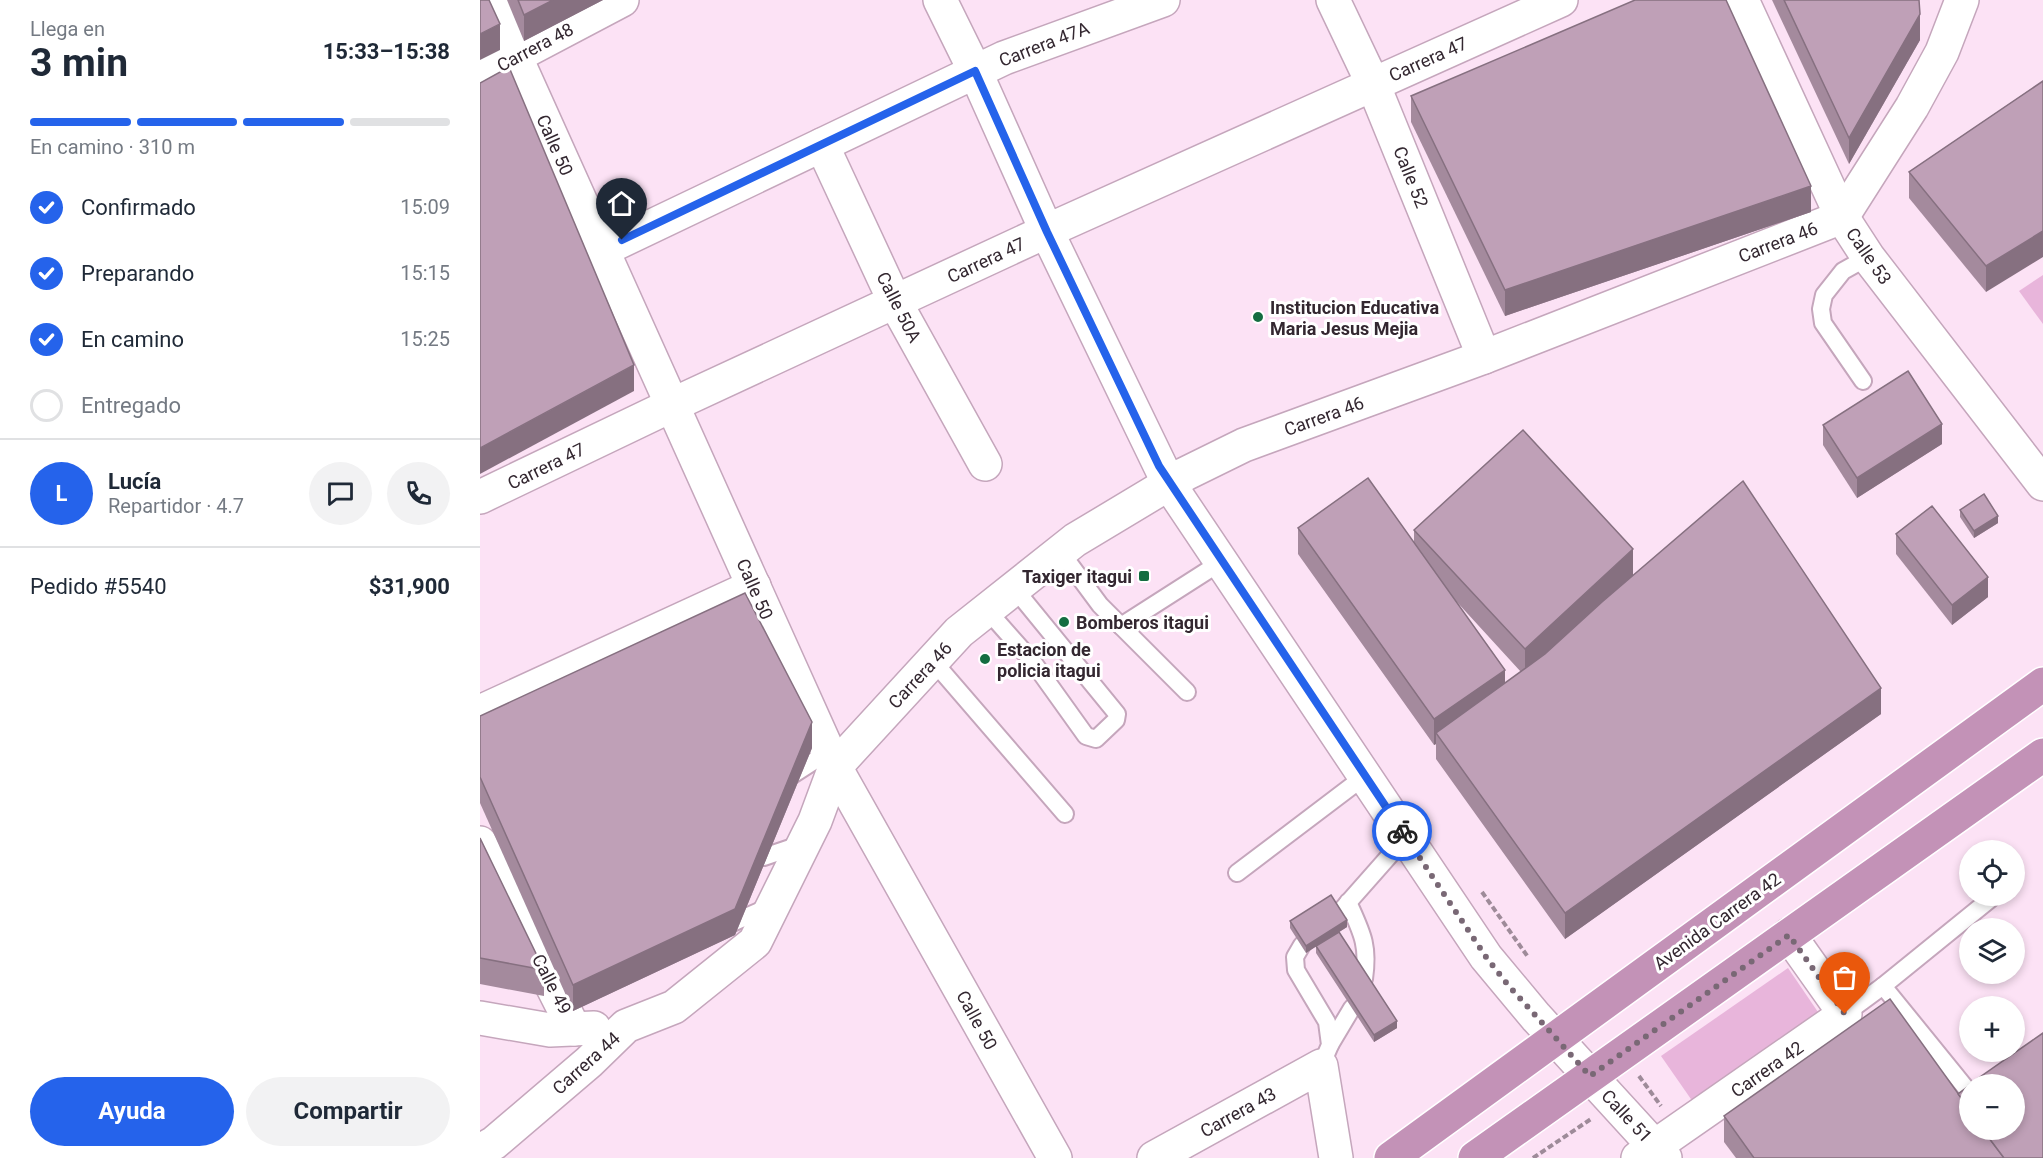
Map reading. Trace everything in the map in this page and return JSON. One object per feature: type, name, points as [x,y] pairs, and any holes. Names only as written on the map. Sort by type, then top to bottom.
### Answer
[{"type":"highway","name":"Avenida Carrera 42","points":[[1391,1158],[2043,684]]},
{"type":"highway","points":[[1475,1158],[2043,755]]},
{"type":"street","name":"Calle 50","points":[[493,0],[516,58],[832,759],[1055,1158]]},
{"type":"street","name":"Carrera 48","points":[[480,75],[622,0]]},
{"type":"street","name":"Calle 51","points":[[940,0],[975,71],[1047,232],[1169,484],[1486,957],[1508,985],[1590,1076],[1653,1154]]},
{"type":"street","name":"Carrera 47A","points":[[602,250],[1004,58],[1163,0]]},
{"type":"street","name":"Calle 52","points":[[1332,0],[1373,84],[1484,357]]},
{"type":"street","name":"Calle 53","points":[[1742,0],[1842,217],[1868,257],[2043,484]]},
{"type":"street","name":"Carrera 46","points":[[755,942],[815,821],[832,759],[933,661],[959,632],[1060,551],[1169,484],[1244,445],[1484,357],[1842,217],[1912,107],[1941,52],[1962,0]]},
{"type":"street","name":"Carrera 47","points":[[480,497],[672,405],[1544,4]]},
{"type":"street","name":"Calle 50A","points":[[822,144],[895,302],[985,464]]},
{"type":"street","points":[[480,712],[754,586]]},
{"type":"street","name":"Calle 49","points":[[480,843],[574,1029]]},
{"type":"street","points":[[1789,935],[1845,1014]]},
{"type":"street","name":"Carrera 44","points":[[480,1151],[494,1143],[589,1062],[626,1026],[674,1007],[755,942]]},
{"type":"street","name":"Carrera 42","points":[[1653,1154],[1845,1014]]},
{"type":"street","points":[[480,1018],[549,1030],[626,1026]]},
{"type":"street","points":[[1326,1055],[1336,1158]]},
{"type":"street","name":"Carrera 43","points":[[1154,1158],[1326,1055]]},
{"type":"lane","points":[[1863,381],[1823,323],[1821,309],[1824,295],[1843,271],[1868,257]]},
{"type":"lane","points":[[1060,551],[1100,605],[1187,692]]},
{"type":"lane","points":[[1121,626],[1221,562]]},
{"type":"lane","points":[[987,610],[1033,662],[1086,736],[1096,739],[1116,720],[1117,714],[1014,588]]},
{"type":"lane","points":[[933,661],[1065,814]]},
{"type":"lane","points":[[773,788],[832,759]]},
{"type":"lane","points":[[1237,873],[1365,776]]},
{"type":"lane","points":[[735,836],[747,852],[764,857],[805,842]]},
{"type":"lane","points":[[1364,979],[1367,958],[1365,939],[1343,908],[1406,837]]},
{"type":"lane","points":[[710,933],[775,904]]},
{"type":"lane","points":[[1845,1014],[1982,906]]},
{"type":"lane","points":[[1302,945],[1295,957],[1296,970],[1327,1022],[1326,1055]]},
{"type":"lane","points":[[1883,986],[1959,1080]]},
{"type":"lane","points":[[1326,1055],[1352,1008]]},
{"type":"path","points":[[1533,1158],[1591,1118]]},
{"type":"shaded area","points":[[2043,275],[2043,324],[2019,291]]},
{"type":"shaded area","points":[[1788,968],[1820,1015],[1693,1102],[1661,1056]]},
{"type":"building","points":[[480,0],[489,0],[500,24],[480,34]]},
{"type":"building","points":[[518,0],[553,0],[524,15]]},
{"type":"building","points":[[1635,0],[1726,0],[1811,186],[1505,290],[1411,96]]},
{"type":"building","points":[[1784,0],[1919,0],[1920,14],[1849,138]]},
{"type":"building","points":[[509,67],[634,365],[480,448],[480,83]]},
{"type":"building","points":[[2043,81],[2043,231],[1986,266],[1909,172]]},
{"type":"building","points":[[1908,371],[1942,424],[1857,478],[1823,425]]},
{"type":"building","points":[[1523,430],[1633,549],[1525,649],[1414,530]]},
{"type":"building","points":[[1368,478],[1505,670],[1434,719],[1298,528]]},
{"type":"building","points":[[1743,481],[1881,688],[1565,913],[1436,733],[1545,654]]},
{"type":"building","points":[[1984,494],[1998,516],[1974,531],[1960,510]]},
{"type":"building","points":[[1932,506],[1988,577],[1952,605],[1896,534]]},
{"type":"building","points":[[745,593],[812,722],[735,909],[573,985],[480,777],[480,716]]},
{"type":"building","points":[[480,838],[544,970],[480,958]]},
{"type":"building","points":[[1331,895],[1347,920],[1306,946],[1290,921]]},
{"type":"building","points":[[1339,932],[1397,1021],[1374,1035],[1316,946]]},
{"type":"building","points":[[1890,999],[1959,1095],[1959,1140],[1990,1140],[2004,1158],[1754,1158],[1724,1116]]},
{"type":"building","points":[[2043,1033],[2043,1158],[2004,1158],[1990,1140],[2025,1140],[2025,1074],[1984,1074],[2001,1062],[2025,1062],[2025,1046]]},
{"type":"way so far","points":[[1402,831],[1486,957],[1508,985],[1590,1076],[1789,935],[1845,1014]]},
{"type":"place","name":"Institucion Educativa Maria Jesus Mejia","points":[[1258,317]]},
{"type":"place","name":"Taxiger itagui","points":[[1144,576]]},
{"type":"place","name":"Bomberos itagui","points":[[1064,622]]},
{"type":"place","name":"Estacion de policia itagui","points":[[985,659]]},
{"type":"route","points":[[622,240],[975,71],[1047,232],[1169,484],[1402,831]]}]
